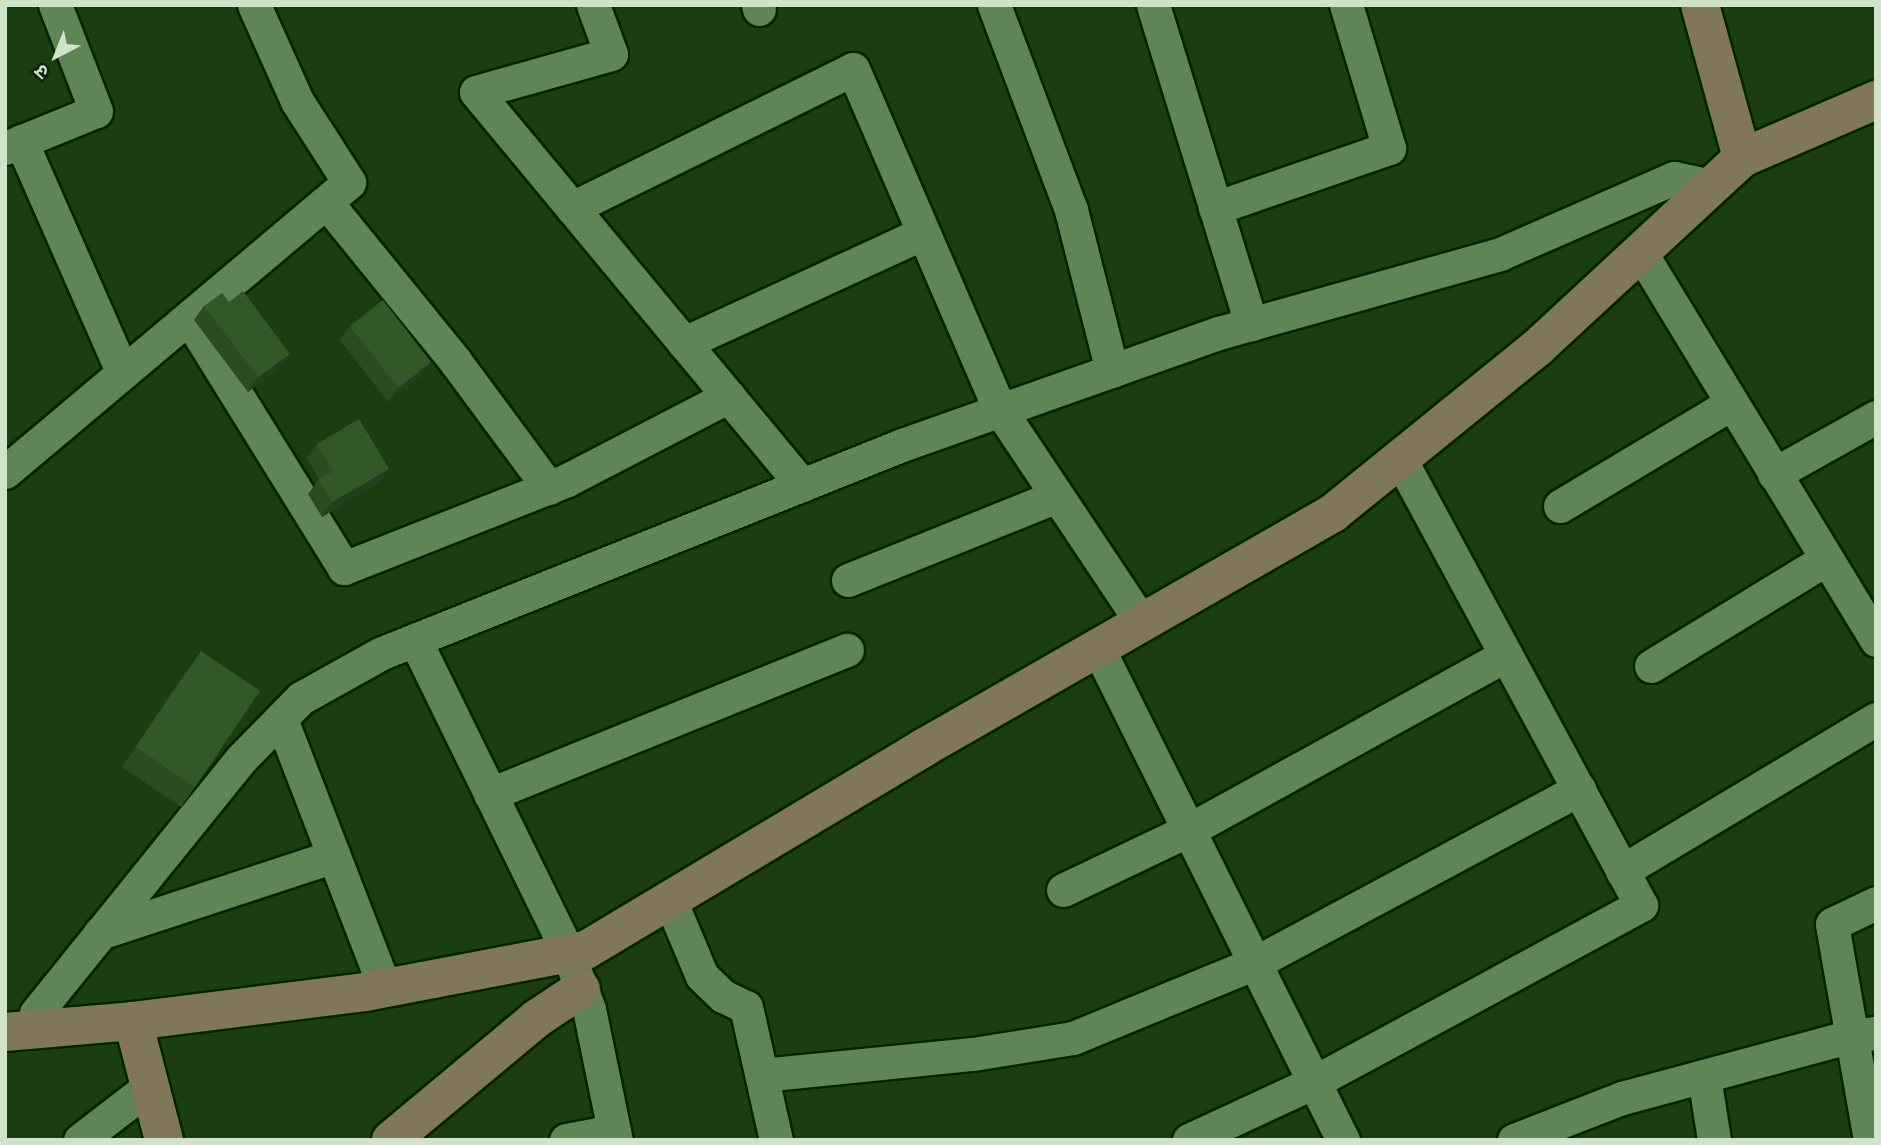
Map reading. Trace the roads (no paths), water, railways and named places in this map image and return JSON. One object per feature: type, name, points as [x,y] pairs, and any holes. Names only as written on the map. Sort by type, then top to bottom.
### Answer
[{"type":"street","points":[[55,5],[96,111],[13,144],[123,373]]},
{"type":"street","points":[[5,472],[349,182],[297,101],[254,5]]},
{"type":"street","points":[[593,5],[611,54],[476,92],[802,485]]},
{"type":"street","points":[[993,5],[1071,210],[1112,371]]},
{"type":"street","points":[[1153,5],[1251,324]]},
{"type":"street","points":[[1216,208],[1389,148],[1346,5]]},
{"type":"street","points":[[1700,5],[1742,159]]},
{"type":"street","points":[[572,208],[853,69],[1000,410],[1142,623]]},
{"type":"street","points":[[22,1030],[133,1021],[385,988],[586,950],[1098,648],[1333,513],[1538,347],[1742,159],[1876,100]]},
{"type":"street","points":[[22,1030],[241,759],[301,698],[382,653],[802,485],[1000,410],[1251,324],[1500,254],[1674,178],[1713,186]]},
{"type":"street","points":[[326,202],[455,361],[549,488]]},
{"type":"street","points":[[684,342],[923,233]]},
{"type":"street","points":[[1640,253],[1826,559],[1866,601],[1876,640]]},
{"type":"street","points":[[188,318],[344,568],[549,488],[729,396]]},
{"type":"street","points":[[1560,506],[1732,403]]},
{"type":"street","points":[[1774,474],[1876,417]]},
{"type":"street","points":[[1189,1140],[1314,1082],[1640,905],[1400,459]]},
{"type":"street","points":[[848,580],[1057,496]]},
{"type":"street","points":[[1651,666],[1826,559]]},
{"type":"street","points":[[415,640],[568,953],[589,1009],[615,1135],[566,1140]]},
{"type":"street","points":[[1098,648],[1343,1140]]},
{"type":"street","points":[[490,794],[847,650]]},
{"type":"street","points":[[1063,890],[1189,830],[1506,655]]},
{"type":"street","points":[[281,719],[385,988]]},
{"type":"street","points":[[1622,871],[1876,719]]},
{"type":"street","points":[[762,1074],[973,1054],[1073,1038],[1255,963],[1578,789]]},
{"type":"street","points":[[100,933],[334,856]]},
{"type":"street","points":[[670,900],[702,976],[723,996],[746,1007],[776,1140]]},
{"type":"street","points":[[1870,1140],[1864,1035],[1832,924],[1876,903]]},
{"type":"street","points":[[391,1140],[536,1019],[581,989]]},
{"type":"street","points":[[133,1021],[164,1140]]},
{"type":"street","points":[[1514,1140],[1622,1098],[1864,1035]]},
{"type":"street","points":[[1704,1076],[1714,1140]]},
{"type":"street","points":[[80,1140],[150,1086]]}]
